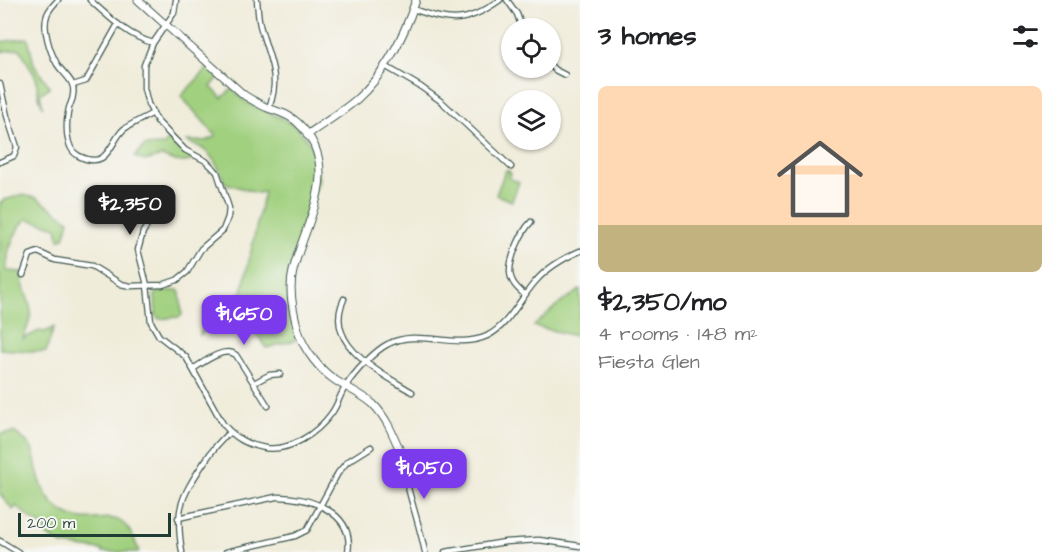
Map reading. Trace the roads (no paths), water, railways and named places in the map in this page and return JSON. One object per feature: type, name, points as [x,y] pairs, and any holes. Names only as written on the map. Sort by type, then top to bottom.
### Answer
[{"type":"street","points":[[58,0],[46,16],[45,27],[54,58],[73,85],[74,94],[67,120],[69,140],[73,151],[78,156],[92,159],[103,157],[113,147],[124,129],[153,113]]},
{"type":"street","points":[[90,0],[118,24],[153,43]]},
{"type":"street","points":[[138,0],[244,95],[286,114],[297,123],[316,150],[320,164],[320,184],[293,272],[290,295],[303,342],[317,363],[333,379],[374,405],[385,419],[400,451],[425,552]]},
{"type":"street","points":[[23,275],[30,255],[38,252],[55,260],[92,266],[121,284],[147,285],[169,282],[177,280],[186,272],[201,249],[223,230],[229,208],[213,166],[185,150],[157,121],[148,104],[143,78],[144,64],[153,43],[174,13],[176,0]]},
{"type":"street","points":[[257,0],[260,27],[275,76],[274,96],[269,108]]},
{"type":"street","points":[[307,135],[358,98],[377,77],[385,66],[416,0]]},
{"type":"street","points":[[413,9],[434,16],[457,19],[482,12],[500,0]]},
{"type":"street","points":[[507,0],[518,18]]},
{"type":"street","points":[[73,85],[87,81],[118,24]]},
{"type":"street","points":[[385,66],[442,102],[511,167]]},
{"type":"street","points":[[561,73],[565,75]]},
{"type":"street","points":[[0,84],[17,147],[16,154],[0,162]]},
{"type":"street","points":[[169,202],[154,215],[143,232],[138,250],[147,285],[151,322],[159,336],[179,351],[193,369],[223,424],[230,432],[249,445],[268,449],[292,445],[324,423],[346,386],[365,363],[386,344],[402,339],[472,340],[481,338],[497,329],[545,273],[580,251]]},
{"type":"street","points":[[525,296],[513,283],[509,270],[524,230],[531,222]]},
{"type":"street","points":[[344,299],[339,309],[339,317],[343,335],[353,352],[365,363],[411,392]]},
{"type":"street","points":[[193,369],[225,352],[232,351],[268,406]]},
{"type":"street","points":[[254,383],[269,375],[280,374]]},
{"type":"street","points":[[182,552],[178,518],[186,490],[215,446],[230,432]]},
{"type":"street","points":[[226,552],[295,536],[307,530],[338,473],[347,462],[371,447]]},
{"type":"street","points":[[178,518],[276,497],[290,497],[321,506],[341,520],[347,530],[350,543],[348,552]]},
{"type":"street","points":[[445,552],[505,542],[539,540],[580,546]]},
{"type":"street","points":[[0,542],[18,552]]}]
